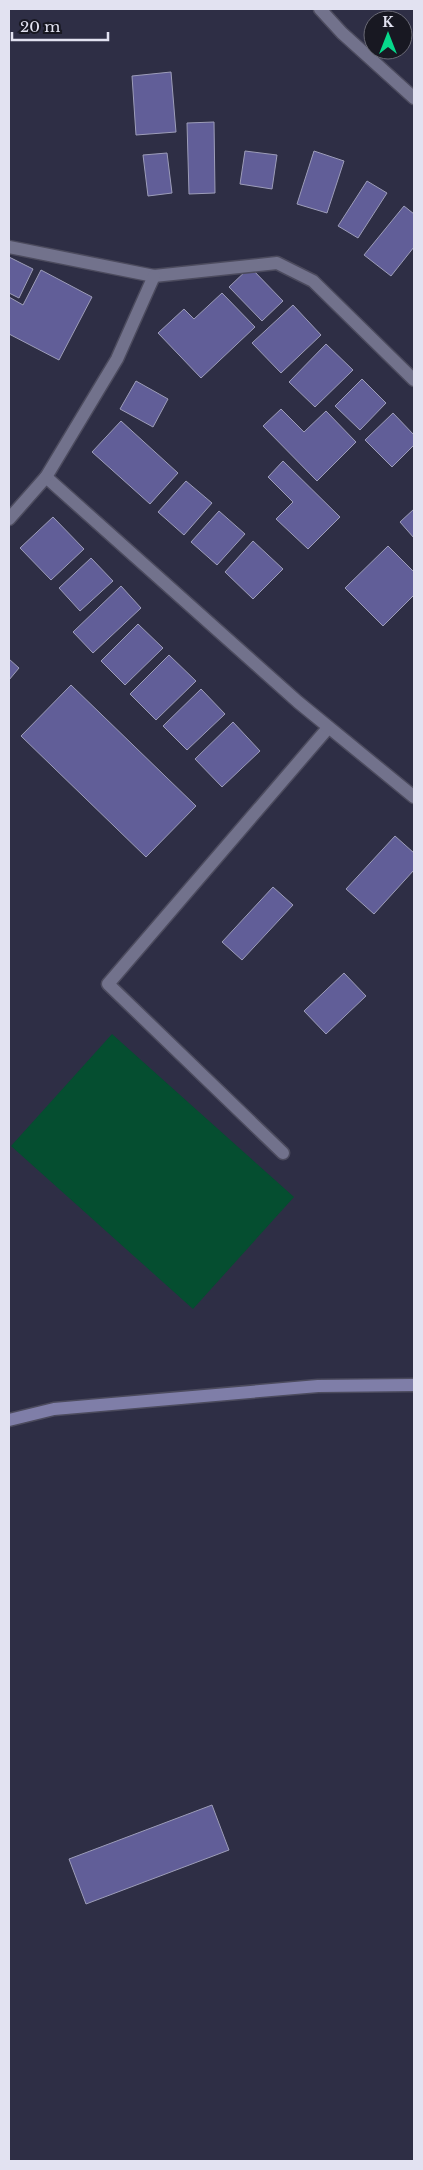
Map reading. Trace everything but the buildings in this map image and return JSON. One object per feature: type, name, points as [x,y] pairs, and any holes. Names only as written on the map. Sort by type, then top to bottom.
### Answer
[{"type":"main road","points":[[9,1420],[54,1409],[318,1386],[414,1385]]},
{"type":"street","points":[[320,9],[342,33],[414,98]]},
{"type":"street","points":[[9,247],[154,276],[277,263],[312,281],[414,380]]},
{"type":"street","points":[[9,519],[46,476],[117,359],[154,276]]},
{"type":"street","points":[[46,476],[209,624],[328,728],[414,798]]},
{"type":"street","points":[[282,1153],[108,984],[328,728]]},
{"type":"green space","points":[[112,1034],[294,1197],[193,1309],[11,1146]]}]
